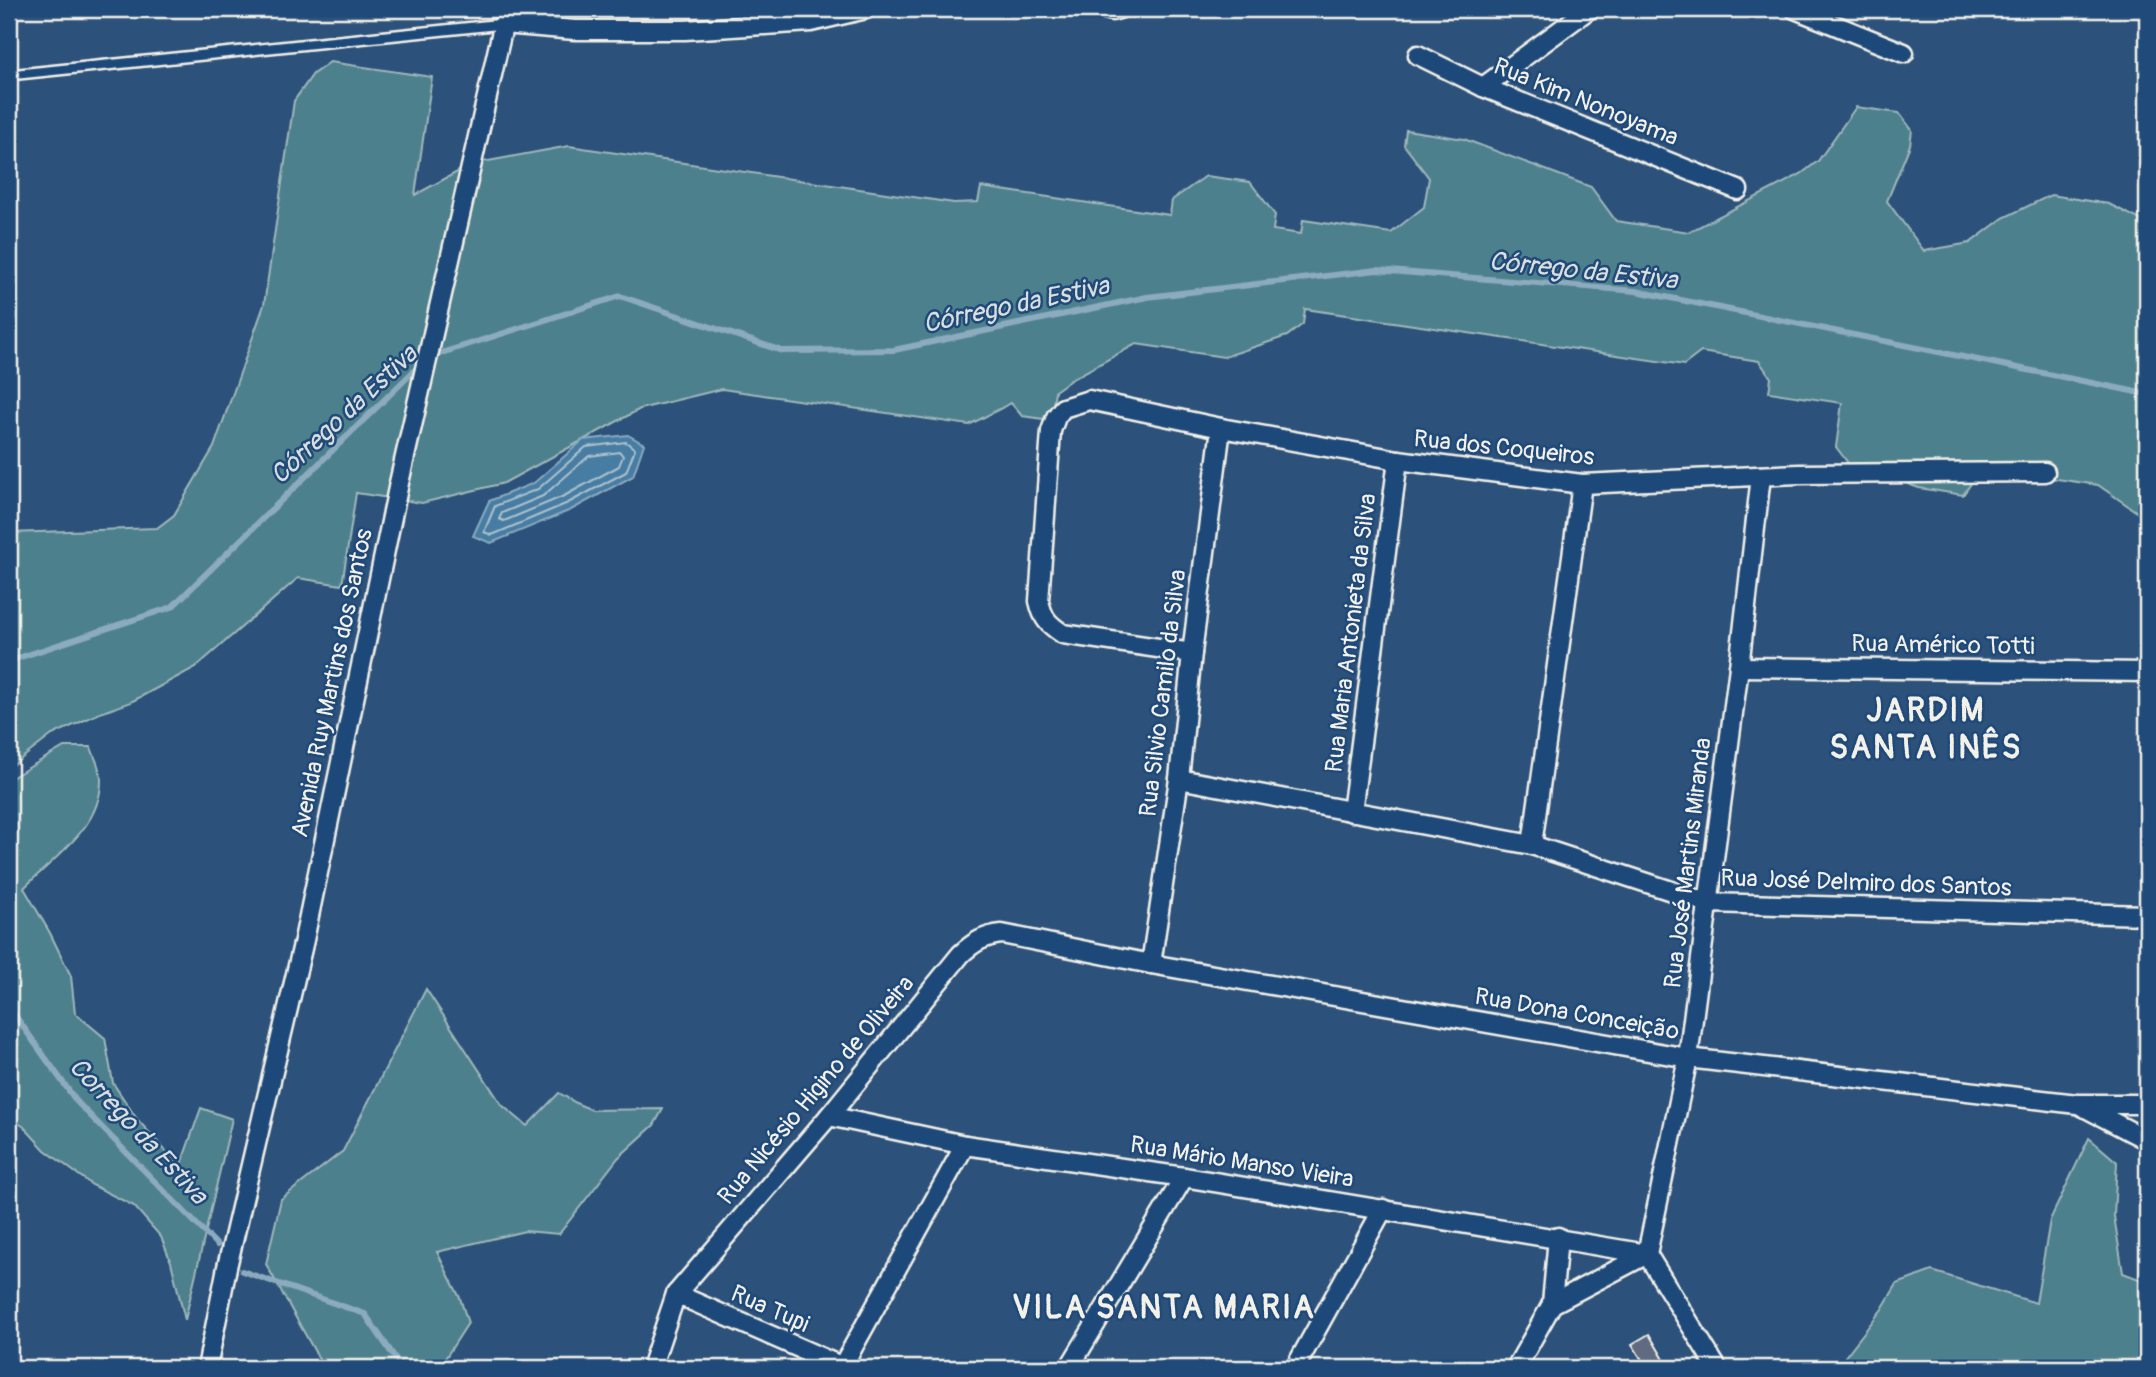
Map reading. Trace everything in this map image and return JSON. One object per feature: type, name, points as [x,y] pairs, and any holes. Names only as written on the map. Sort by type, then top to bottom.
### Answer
[{"type":"street","points":[[505,16],[575,30],[685,30],[811,22],[866,9]]},
{"type":"street","points":[[1105,9],[1119,9]]},
{"type":"street","points":[[1483,87],[1589,9]]},
{"type":"street","points":[[1795,9],[1904,53]]},
{"type":"street","name":"Avenida Ruy Martins dos Santos","points":[[207,1368],[227,1267],[304,940],[399,483],[505,16]]},
{"type":"street","name":"Rua Kim Nonoyama","points":[[1418,55],[1483,87],[1738,190]]},
{"type":"street","name":"Rua dos Coqueiros","points":[[1192,653],[1063,634],[1048,625],[1042,617],[1039,601],[1051,431],[1063,408],[1089,400],[1221,428],[1398,460],[1582,484],[1761,476],[2045,472]]},
{"type":"street","name":"Rua Silvio Camilo da Silva","points":[[1151,964],[1179,779],[1221,428]]},
{"type":"street","name":"Rua Maria Antonieta da Silva","points":[[1352,812],[1398,460]]},
{"type":"street","name":"Rua José Martins Miranda","points":[[1647,1254],[1688,1058],[1761,476]]},
{"type":"street","points":[[1532,845],[1582,484]]},
{"type":"street","name":"Rua Américo Totti","points":[[1739,667],[2147,672]]},
{"type":"street","name":"Rua José Delmiro dos Santos","points":[[1179,779],[1532,845],[1708,903],[2147,915]]},
{"type":"street","name":"Rua Dona Conceição","points":[[1003,934],[1151,964],[1688,1058],[2077,1104],[2147,1104]]},
{"type":"street","name":"Rua Nicésio Higino de Oliveira","points":[[676,1294],[829,1116],[961,954],[974,942],[986,936],[1003,934]]},
{"type":"street","points":[[2077,1104],[2147,1140]]},
{"type":"street","name":"Rua Mário Manso Vieira","points":[[829,1116],[965,1145],[1184,1177],[1558,1237],[1647,1254]]},
{"type":"street","points":[[844,1368],[965,1145]]},
{"type":"street","points":[[1069,1368],[1184,1177]]},
{"type":"street","points":[[1295,1368],[1383,1209]]},
{"type":"street","points":[[1516,1368],[1552,1304],[1558,1237]]},
{"type":"street","points":[[1552,1304],[1647,1254],[1717,1368]]},
{"type":"street","points":[[651,1368],[676,1294]]},
{"type":"street","name":"Rua Tupi","points":[[676,1294],[844,1368]]},
{"type":"lane","points":[[9,75],[505,16]]},
{"type":"green space","points":[[330,62],[432,77],[415,195],[472,164],[569,146],[954,203],[978,202],[981,187],[1170,215],[1172,200],[1206,176],[1250,182],[1275,215],[1273,230],[1301,234],[1303,220],[1391,233],[1424,207],[1429,178],[1404,145],[1406,130],[1464,139],[1591,187],[1616,221],[1689,232],[1801,174],[1818,161],[1856,107],[1899,113],[1912,130],[1910,145],[1887,201],[1924,251],[1970,243],[2003,218],[2051,195],[2109,204],[2147,223],[2147,519],[2098,485],[1982,468],[1963,495],[1919,488],[1848,463],[1836,447],[1842,403],[1769,392],[1771,378],[1759,361],[1701,352],[1684,365],[1305,309],[1303,324],[1287,336],[1224,357],[1136,344],[1055,391],[1051,420],[1022,416],[1011,403],[969,425],[722,389],[640,409],[504,483],[422,503],[356,493],[342,585],[298,578],[196,667],[131,702],[52,735],[9,768],[9,533],[157,528],[174,515],[214,447],[264,305],[294,101],[313,74]]},
{"type":"green space","points":[[64,747],[91,747],[101,775],[99,796],[94,812],[74,840],[24,888],[71,976],[75,1013],[105,1038],[113,1083],[137,1119],[180,1167],[201,1108],[232,1119],[185,1320],[171,1262],[161,1237],[134,1206],[92,1185],[45,1150],[23,1126],[9,1118],[9,784],[13,777]]},
{"type":"green space","points":[[426,989],[502,1105],[527,1126],[559,1093],[592,1110],[663,1109],[654,1125],[618,1158],[559,1234],[525,1231],[437,1252],[460,1298],[468,1323],[439,1368],[324,1368],[266,1264],[281,1199],[343,1151]]},
{"type":"green space","points":[[2089,1138],[2117,1162],[2114,1216],[2123,1273],[2147,1282],[2147,1368],[1862,1368],[1841,1362],[1882,1309],[1897,1284],[1932,1271],[2036,1303],[2050,1220]]},
{"type":"water","points":[[628,435],[644,444],[633,476],[571,510],[491,543],[473,536],[489,501],[534,483],[583,440]]},
{"type":"building","points":[[1649,1334],[1669,1368],[1647,1368],[1632,1344]]},
{"type":"waterway","name":"Córrego da Estiva","points":[[429,357],[620,296],[782,351],[894,350],[1147,297],[1377,270],[1636,291],[2147,394]]},
{"type":"waterway","name":"Córrego da Estiva","points":[[9,661],[172,607],[421,364]]},
{"type":"waterway","name":"Corrego da Estiva","points":[[9,1007],[77,1102],[217,1245]]},
{"type":"waterway","name":"Corrego da Estiva","points":[[242,1271],[365,1314],[402,1368]]},
{"type":"district","name":"JARDIM SANTA INÊS","points":[[1926,730]]},
{"type":"district","name":"VILA SANTA MARIA","points":[[1164,1308]]}]
